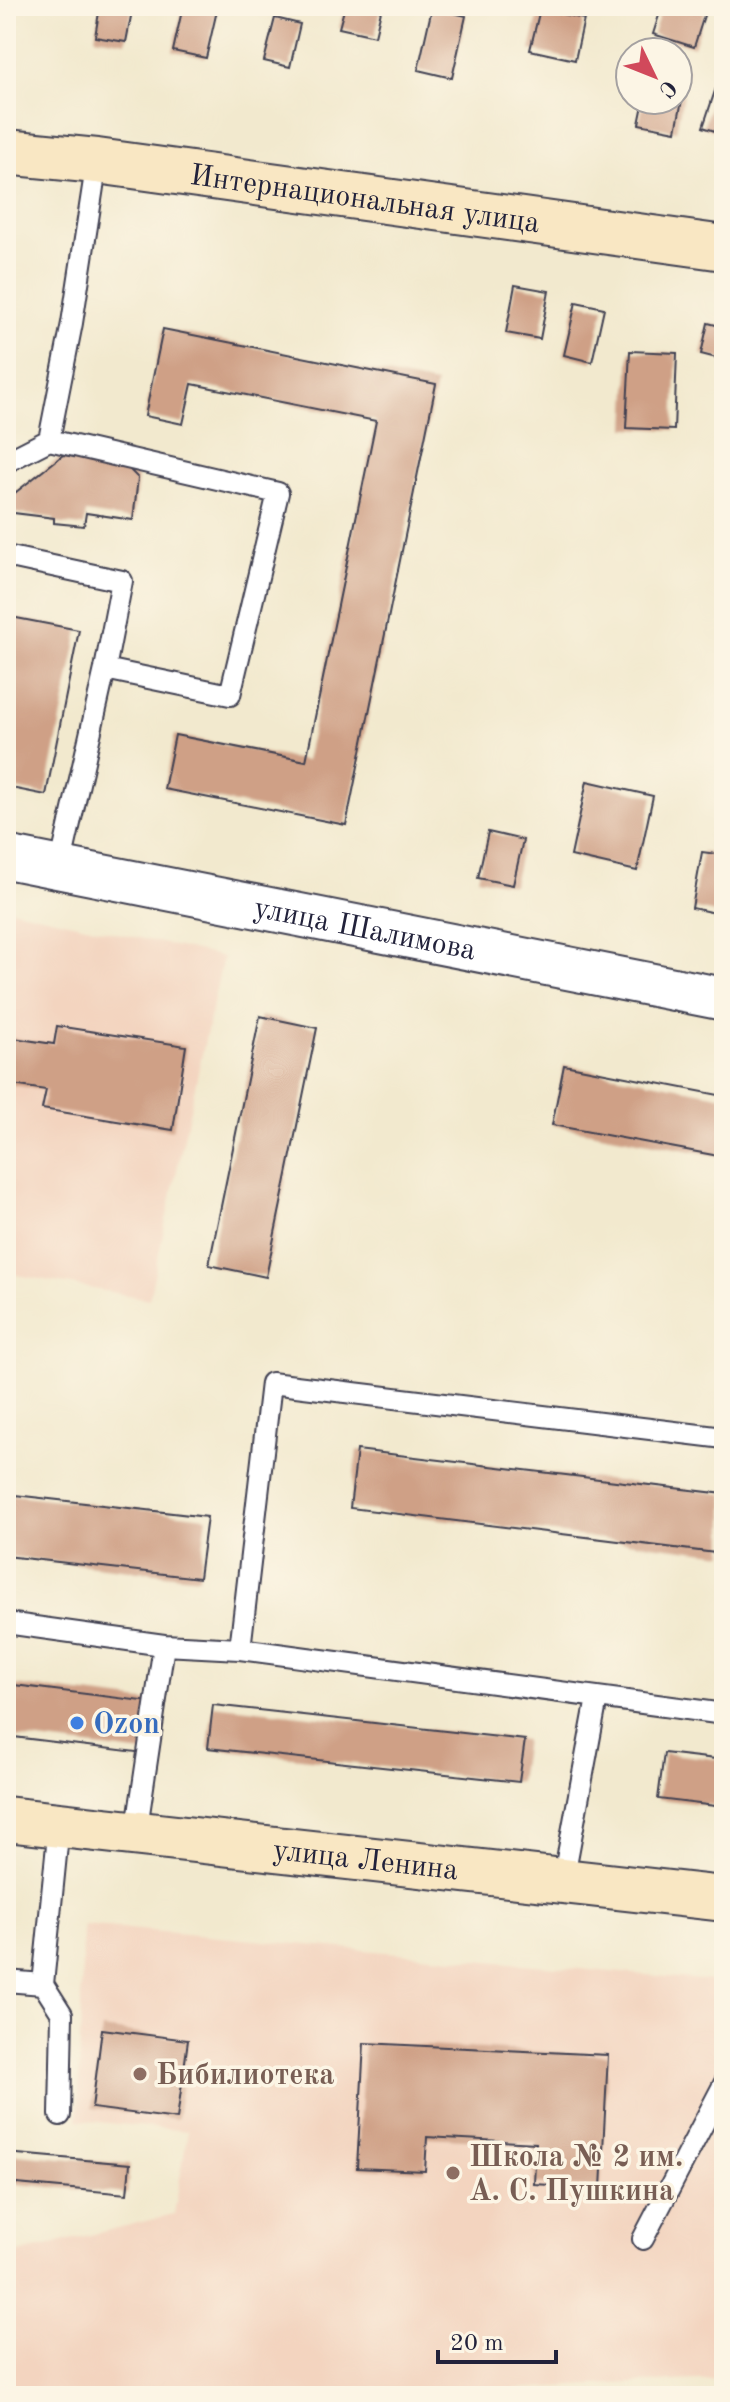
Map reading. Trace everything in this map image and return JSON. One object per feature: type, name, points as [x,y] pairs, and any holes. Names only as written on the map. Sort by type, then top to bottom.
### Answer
[{"type":"street","name":"Интернациональная улица","points":[[6,152],[97,161],[724,248]]},
{"type":"street","name":"улица Шалимова","points":[[6,857],[724,999]]},
{"type":"street","name":"улица Ленина","points":[[6,1819],[724,1899]]},
{"type":"lane","points":[[49,440],[72,323],[97,161]]},
{"type":"lane","points":[[6,462],[49,440],[278,493],[230,695],[105,669]]},
{"type":"lane","points":[[6,556],[122,581],[60,867]]},
{"type":"lane","points":[[240,1649],[271,1383],[724,1438]]},
{"type":"lane","points":[[6,1623],[164,1645],[240,1649],[724,1714]]},
{"type":"lane","points":[[136,1834],[164,1645]]},
{"type":"lane","points":[[563,1881],[597,1698]]},
{"type":"lane","points":[[59,1825],[43,1984],[62,2014],[60,2115]]},
{"type":"lane","points":[[6,1981],[43,1984]]},
{"type":"lane","points":[[643,2239],[724,2084]]},
{"type":"shaded area","points":[[6,908],[223,957],[149,1299],[6,1273]]},
{"type":"shaded area","name":"Школа № 2 им. А. С. Пушкина","points":[[83,1925],[724,1982],[724,2328],[718,2379],[367,2396],[6,2396],[6,2256],[174,2214],[188,2131],[78,2120]]},
{"type":"building","points":[[100,6],[133,6],[126,42],[95,37]]},
{"type":"building","points":[[183,6],[218,6],[206,58],[173,51]]},
{"type":"building","points":[[345,6],[382,6],[375,36],[339,28]]},
{"type":"building","points":[[662,6],[707,6],[694,47],[694,36],[653,34]]},
{"type":"building","points":[[432,8],[466,16],[452,78],[418,70]]},
{"type":"building","points":[[540,9],[584,19],[575,60],[530,50]]},
{"type":"building","points":[[275,18],[300,24],[290,67],[264,61]]},
{"type":"building","points":[[720,76],[724,78],[724,134],[703,127]]},
{"type":"building","points":[[641,116],[679,116],[676,131],[639,124]]},
{"type":"building","points":[[515,285],[549,291],[540,339],[506,333]]},
{"type":"building","points":[[6,286],[13,287],[7,315],[6,315]]},
{"type":"building","points":[[576,302],[604,308],[592,362],[564,355]]},
{"type":"building","points":[[708,323],[724,327],[724,360],[701,354]]},
{"type":"building","points":[[163,329],[436,384],[346,825],[164,789],[175,735],[306,761],[376,421],[192,384],[183,424],[145,416]]},
{"type":"building","points":[[630,351],[677,353],[674,430],[626,428]]},
{"type":"building","points":[[63,455],[123,463],[138,478],[133,520],[86,513],[84,526],[54,523],[54,518],[6,512],[6,500]]},
{"type":"building","points":[[6,616],[79,630],[46,795],[6,787]]},
{"type":"building","points":[[587,781],[653,796],[637,871],[571,856]]},
{"type":"building","points":[[488,832],[523,840],[513,885],[478,878]]},
{"type":"building","points":[[702,852],[724,855],[724,915],[692,908]]},
{"type":"building","points":[[260,1016],[317,1028],[266,1277],[209,1265]]},
{"type":"building","points":[[57,1026],[186,1046],[173,1130],[42,1109],[46,1090],[6,1084],[6,1037],[54,1044]]},
{"type":"building","points":[[564,1065],[724,1096],[724,1157],[552,1125]]},
{"type":"building","points":[[357,1450],[724,1494],[724,1554],[350,1508]]},
{"type":"building","points":[[6,1494],[207,1517],[199,1578],[6,1556]]},
{"type":"building","points":[[6,1684],[151,1702],[144,1753],[6,1736]]},
{"type":"building","points":[[213,1705],[525,1740],[519,1782],[208,1748]]},
{"type":"building","points":[[664,1753],[724,1760],[724,1807],[658,1799]]},
{"type":"building","name":"Бибилиотека","points":[[102,2029],[188,2040],[177,2119],[92,2108]]},
{"type":"building","points":[[364,2043],[608,2055],[601,2188],[534,2184],[536,2143],[427,2137],[425,2171],[357,2168]]},
{"type":"building","points":[[6,2153],[130,2164],[127,2194],[6,2183]]},
{"type":"place","name":"Ozon","points":[[77,1723]]},
{"type":"place","name":"Бибилиотека","points":[[140,2074]]},
{"type":"place","name":"Школа № 2 им. А. С. Пушкина","points":[[453,2173]]}]
